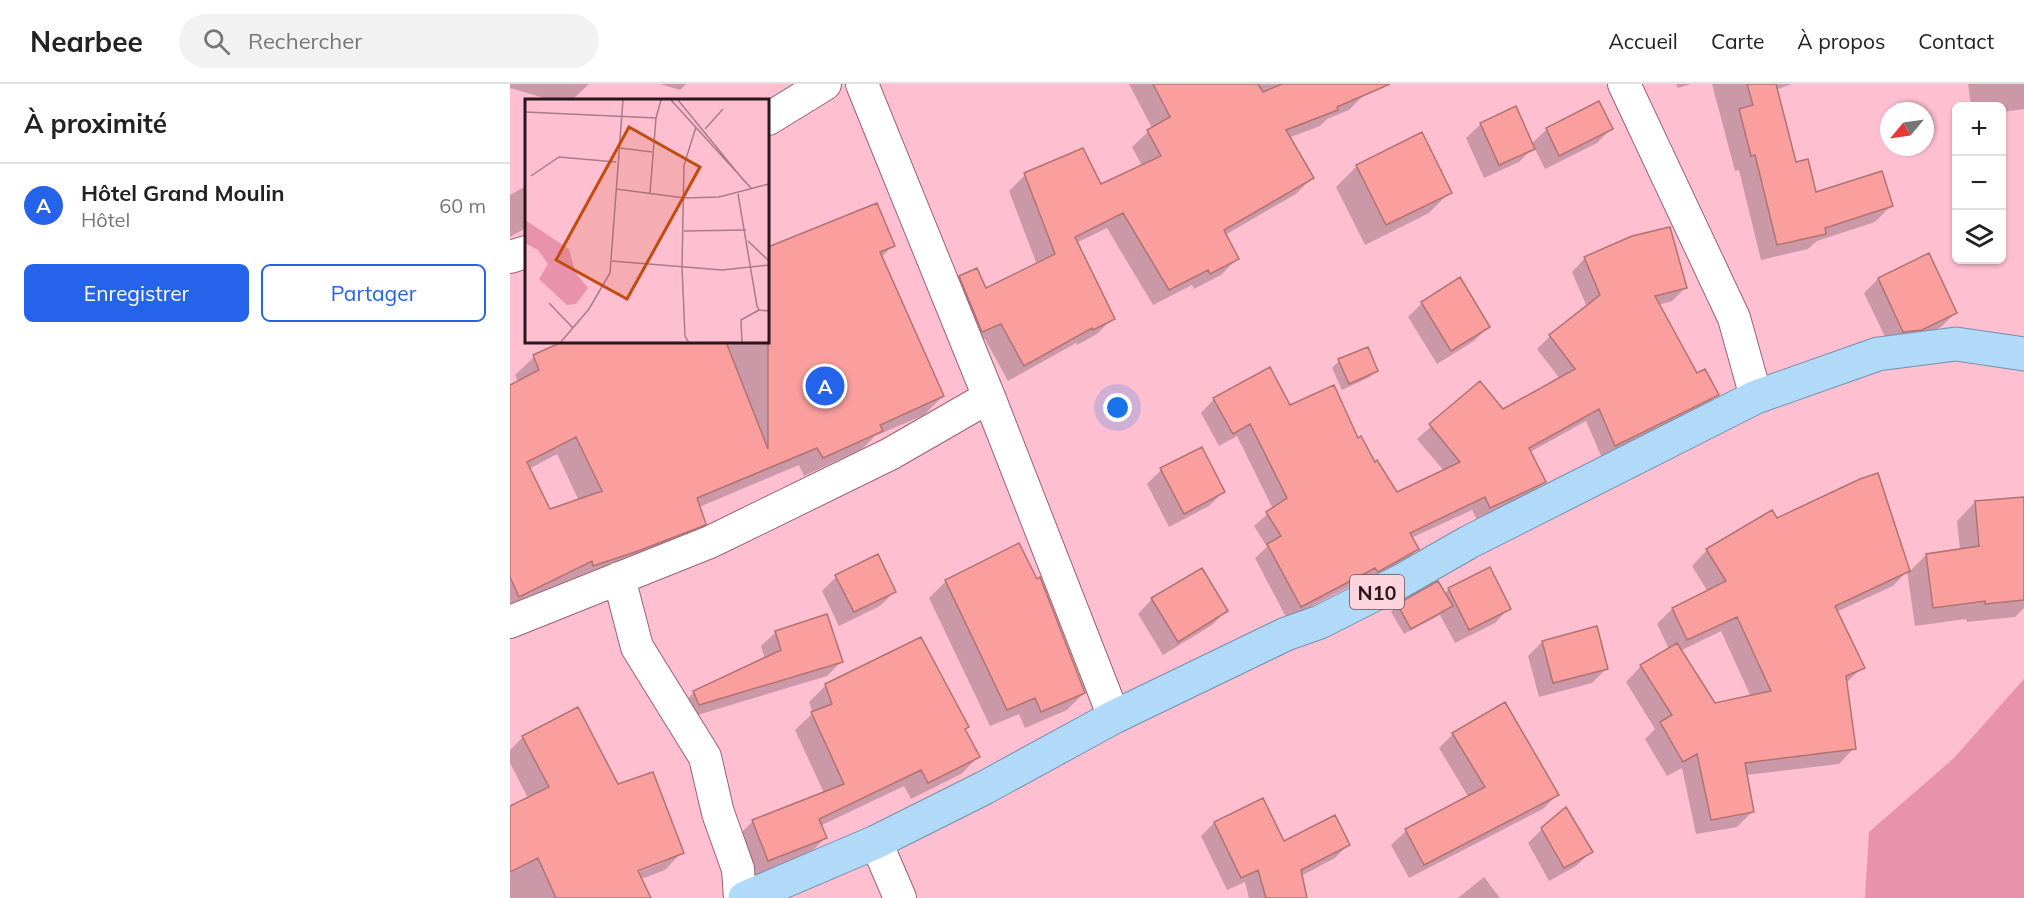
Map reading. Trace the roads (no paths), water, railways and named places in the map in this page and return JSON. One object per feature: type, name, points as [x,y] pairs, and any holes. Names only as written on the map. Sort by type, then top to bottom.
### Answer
[{"type":"highway","name":"N10","points":[[743,898],[876,842],[984,788],[1114,717],[1286,634],[1320,622],[1401,581],[1469,542],[1756,397],[1878,354],[1956,344],[2024,354]]},
{"type":"street","points":[[770,118],[825,84]]},
{"type":"street","points":[[862,84],[989,397],[1114,717]]},
{"type":"street","points":[[1624,84],[1734,318],[1756,397]]},
{"type":"street","points":[[510,257],[525,252]]},
{"type":"street","points":[[510,622],[721,537],[890,453],[989,397]]},
{"type":"street","points":[[619,578],[637,647],[705,757],[717,813],[738,869],[743,898]]},
{"type":"street","points":[[876,842],[900,898]]},
{"type":"place","name":"Hôtel Grand Moulin","points":[[825,386]]}]
